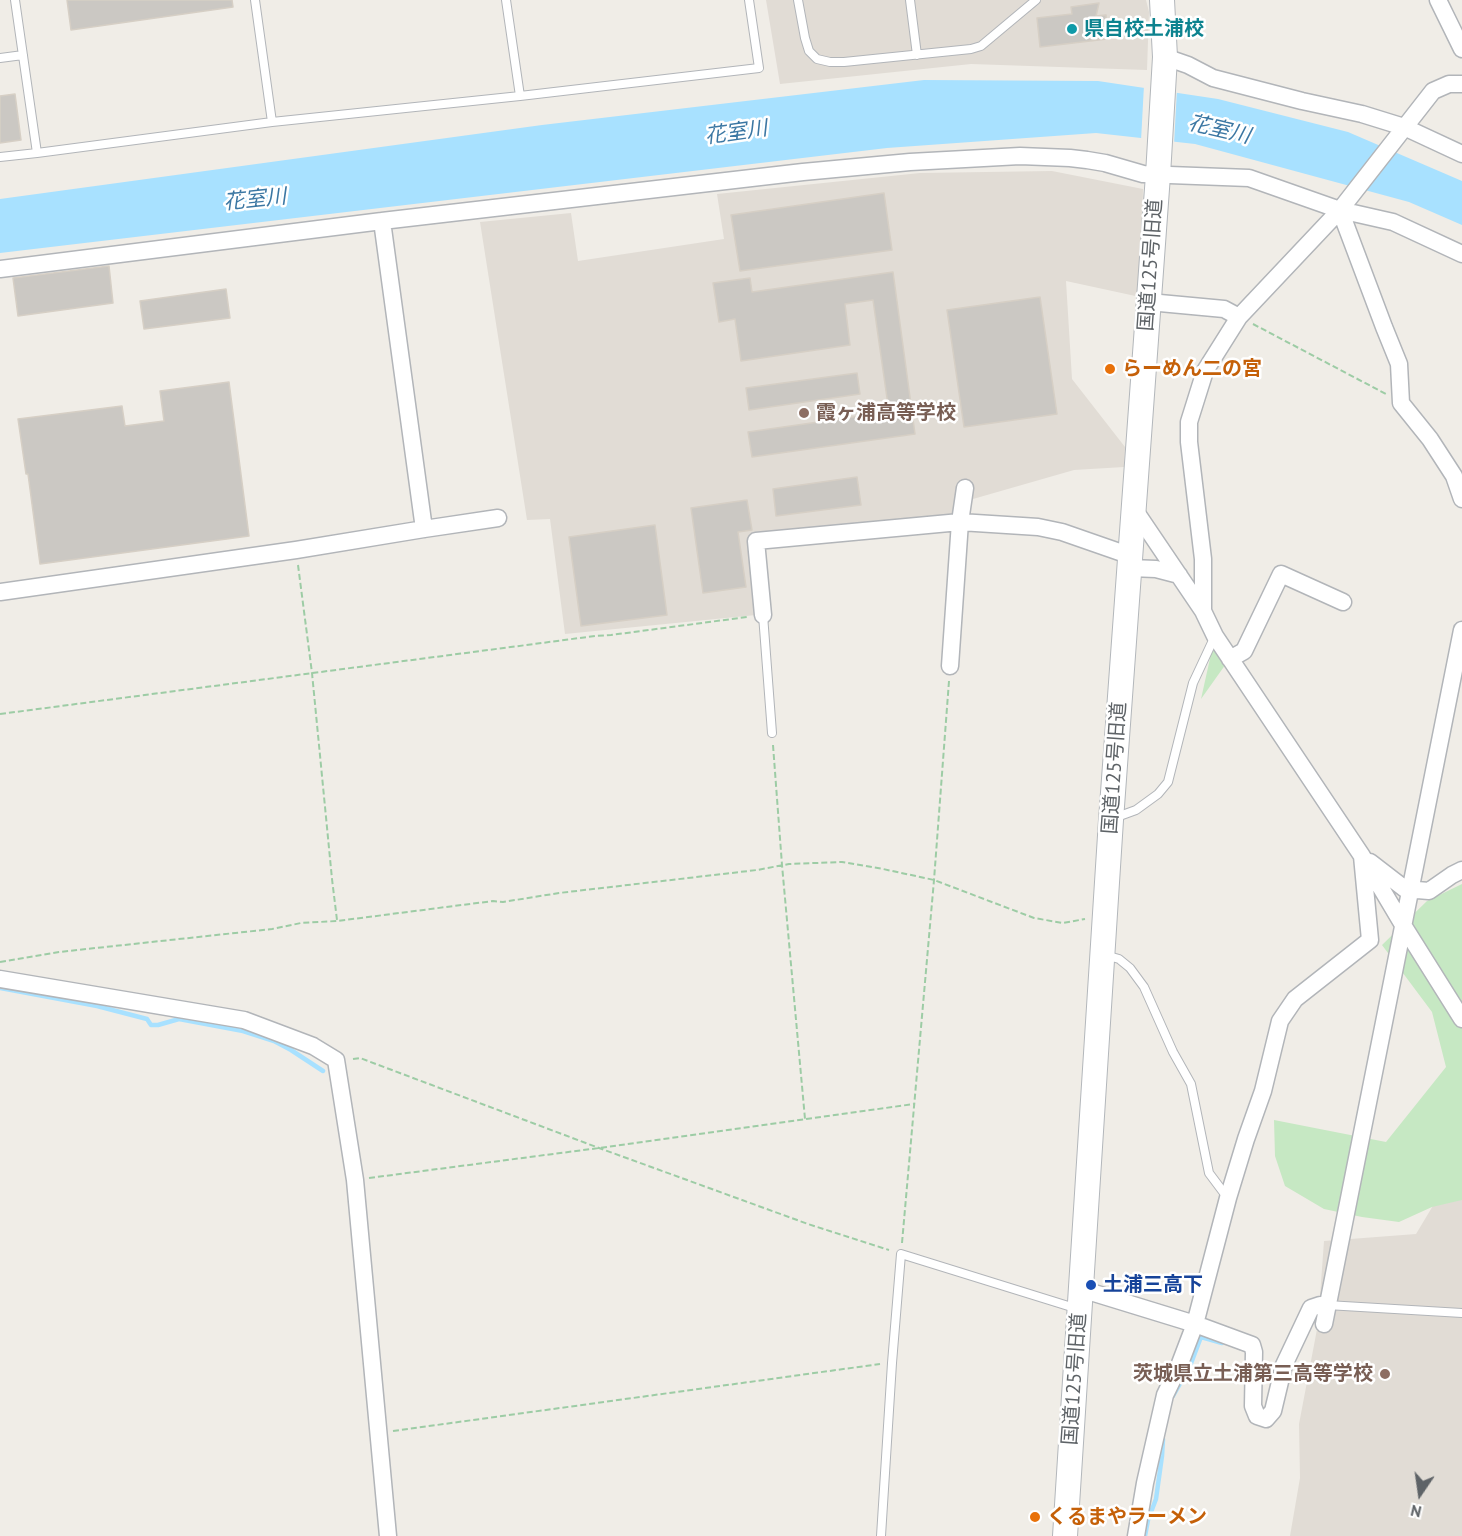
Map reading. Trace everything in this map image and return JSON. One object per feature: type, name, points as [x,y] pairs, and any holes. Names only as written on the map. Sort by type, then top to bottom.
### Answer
[{"type":"street","name":"国道125号旧道","points":[[1065,1536],[1111,820],[1158,167],[1164,67],[1162,0]]},
{"type":"street","points":[[1438,0],[1462,50]]},
{"type":"street","points":[[1164,67],[1188,65],[1213,78],[1362,114],[1399,133],[1462,154]]},
{"type":"street","points":[[1203,611],[1203,559],[1189,442],[1189,422],[1204,371],[1239,317],[1344,204],[1433,91],[1449,84],[1462,84]]},
{"type":"street","points":[[0,269],[382,221],[803,172],[910,162],[1020,156],[1070,158],[1106,163],[1143,174],[1158,167],[1249,178],[1344,204],[1393,222],[1462,254]]},
{"type":"street","points":[[1344,204],[1384,327],[1399,364],[1401,404],[1430,438],[1454,476],[1462,499]]},
{"type":"street","points":[[382,221],[424,529]]},
{"type":"street","points":[[1149,302],[1224,309],[1239,317]]},
{"type":"street","points":[[950,666],[960,522],[965,488]]},
{"type":"street","points":[[1134,509],[1203,611],[1230,659],[1362,856],[1462,1019]]},
{"type":"street","points":[[0,592],[498,519]]},
{"type":"street","points":[[763,615],[756,542],[960,522],[1038,527],[1062,531],[1130,562],[1179,575]]},
{"type":"street","points":[[1230,659],[1244,651],[1281,574],[1343,602]]},
{"type":"street","points":[[1324,1324],[1324,1305],[1462,630]]},
{"type":"street","points":[[1362,856],[1405,889],[1410,890],[1429,891],[1462,870]]},
{"type":"street","points":[[1136,1536],[1145,1483],[1165,1395],[1196,1324],[1228,1198],[1263,1091],[1280,1021],[1295,999],[1370,940],[1362,856]]},
{"type":"street","points":[[0,979],[244,1020],[313,1046],[336,1060],[355,1180],[388,1536]]},
{"type":"street","points":[[1080,1299],[1196,1324],[1252,1345],[1254,1352],[1253,1406],[1257,1416],[1266,1419],[1273,1412],[1284,1365],[1311,1308],[1324,1305]]},
{"type":"lane","points":[[15,0],[36,153]]},
{"type":"lane","points":[[255,0],[272,122]]},
{"type":"lane","points":[[506,0],[520,96]]},
{"type":"lane","points":[[0,157],[272,122],[759,68],[749,0]]},
{"type":"lane","points":[[798,0],[809,51],[817,59],[830,62],[918,55],[981,46],[1032,1]]},
{"type":"lane","points":[[910,0],[918,55]]},
{"type":"lane","points":[[0,58],[23,55]]},
{"type":"lane","points":[[763,615],[772,733]]},
{"type":"lane","points":[[1111,820],[1136,810],[1158,794],[1168,782],[1193,683],[1215,636]]},
{"type":"lane","points":[[1102,954],[1125,963],[1144,987],[1173,1052],[1191,1083],[1209,1173],[1228,1198]]},
{"type":"lane","points":[[881,1536],[901,1254],[1080,1299]]},
{"type":"lane","points":[[1324,1305],[1462,1313]]},
{"type":"path","points":[[1239,317],[1377,389],[1401,404]]},
{"type":"path","points":[[296,550],[312,673],[337,921]]},
{"type":"path","points":[[0,714],[763,615]]},
{"type":"path","points":[[336,1060],[360,1058],[808,1224],[901,1254],[934,880],[950,666]]},
{"type":"path","points":[[772,733],[806,1119]]},
{"type":"path","points":[[0,962],[59,952],[272,929],[301,923],[337,921],[493,901],[503,902],[782,865],[842,862],[934,880],[1034,918],[1063,923],[1105,916]]},
{"type":"path","points":[[355,1180],[915,1104]]},
{"type":"path","points":[[378,1433],[892,1363]]},
{"type":"shaded area","points":[[766,0],[1146,0],[1149,12],[1147,70],[971,64],[780,84]]},
{"type":"shaded area","name":"霞ヶ浦高等学校","points":[[1052,171],[1143,189],[1140,297],[1066,281],[1072,379],[1125,447],[1124,467],[1074,470],[973,499],[955,521],[757,544],[756,615],[565,634],[550,519],[527,520],[480,222],[571,213],[578,261],[724,239],[717,194],[920,173]]},
{"type":"shaded area","name":"茨城県立土浦第三高等学校","points":[[1443,1189],[1462,1193],[1462,1536],[1290,1536],[1300,1478],[1299,1424],[1318,1324],[1324,1241],[1416,1234]]},
{"type":"green space","points":[[1215,636],[1228,661],[1201,699]]},
{"type":"green space","points":[[1462,884],[1462,1200],[1432,1207],[1399,1222],[1324,1209],[1285,1186],[1275,1156],[1274,1120],[1386,1142],[1446,1067],[1432,1012],[1382,945],[1427,901]]},
{"type":"water","name":"花室川","points":[[924,80],[1098,81],[1218,99],[1348,132],[1462,181],[1462,225],[1409,202],[1195,144],[1096,133],[887,148],[0,253],[0,199],[542,125]]},
{"type":"pier","points":[[1144,85],[1177,89],[1174,145],[1141,141]]},
{"type":"building","points":[[67,0],[232,0],[233,7],[71,30]]},
{"type":"building","name":"県自校土浦校","points":[[1099,3],[1096,16],[1106,15],[1107,39],[1040,47],[1037,18],[1072,14],[1071,7]]},
{"type":"building","points":[[15,94],[21,140],[0,143],[0,96]]},
{"type":"building","points":[[884,193],[892,250],[740,271],[731,215]]},
{"type":"building","points":[[109,266],[113,303],[18,316],[13,278]]},
{"type":"building","points":[[893,272],[915,434],[752,457],[748,432],[889,412],[873,300],[845,304],[850,345],[741,361],[735,319],[719,322],[713,283],[750,278],[752,292]]},
{"type":"building","points":[[226,289],[230,318],[144,329],[140,301]]},
{"type":"building","points":[[1040,297],[1057,414],[964,427],[947,310]]},
{"type":"building","points":[[857,373],[860,394],[749,410],[746,388]]},
{"type":"building","points":[[229,382],[249,536],[40,564],[18,419],[122,406],[125,426],[164,421],[160,391]]},
{"type":"building","points":[[857,477],[861,505],[776,516],[773,489]]},
{"type":"building","points":[[747,500],[752,530],[738,532],[746,587],[703,593],[691,508]]},
{"type":"building","points":[[655,525],[667,615],[581,626],[569,537]]},
{"type":"waterway","points":[[0,988],[97,1006],[147,1019],[151,1025],[179,1019],[243,1031],[274,1041],[323,1071]]},
{"type":"waterway","points":[[1173,1396],[1190,1366],[1201,1337],[1222,1343]]},
{"type":"waterway","points":[[1145,1536],[1156,1499],[1163,1439]]},
{"type":"place","name":"県自校土浦校","points":[[1072,29]]},
{"type":"place","name":"らーめん二の宮","points":[[1110,369]]},
{"type":"place","name":"霞ヶ浦高等学校","points":[[804,413]]},
{"type":"place","name":"土浦三高下","points":[[1091,1285]]},
{"type":"place","name":"茨城県立土浦第三高等学校","points":[[1385,1374]]},
{"type":"place","name":"くるまやラーメン","points":[[1035,1517]]}]
